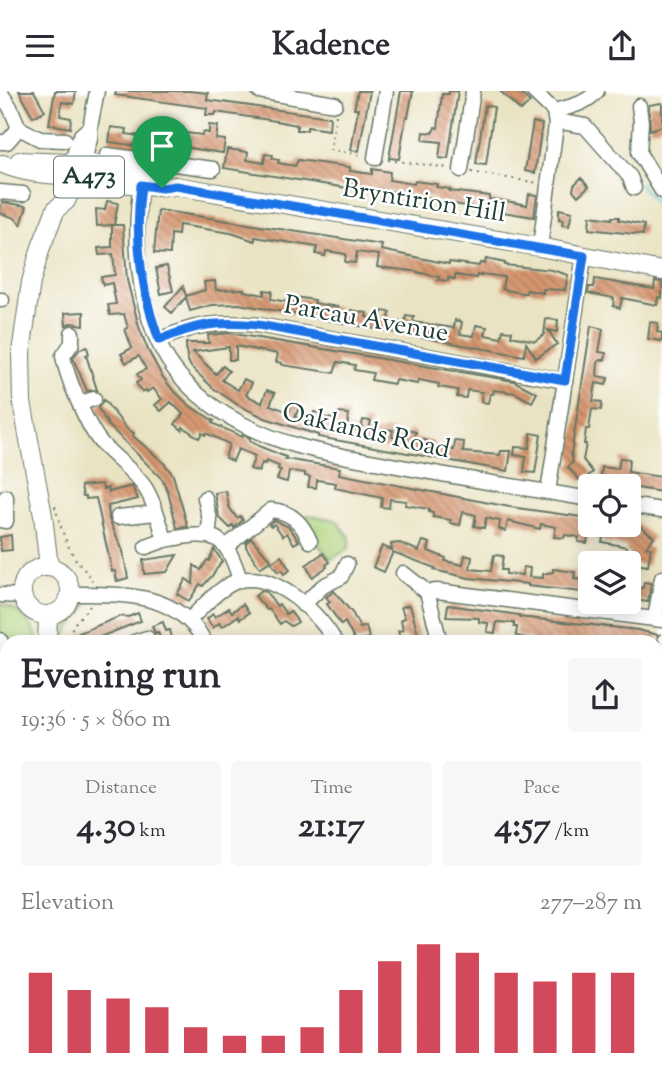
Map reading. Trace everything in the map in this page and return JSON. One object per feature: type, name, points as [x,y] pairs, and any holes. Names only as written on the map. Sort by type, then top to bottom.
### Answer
[{"type":"main road","name":"Bryntirion Hill","points":[[1,164],[18,171],[73,170],[143,174],[163,179],[176,186]]},
{"type":"main road","name":"Bryntirion Hill","points":[[73,170],[141,185],[162,188],[176,186],[540,247],[662,271]]},
{"type":"main road","points":[[49,567],[43,516],[23,413],[20,353],[31,282],[56,209],[54,196],[73,170]]},
{"type":"main road","points":[[49,567],[62,574],[70,594],[62,609],[48,615],[33,611],[22,596],[24,581],[29,574],[49,567]]},
{"type":"main road","points":[[47,635],[48,615]]},
{"type":"street","points":[[73,170],[81,135],[90,127],[97,91]]},
{"type":"street","points":[[259,91],[335,104]]},
{"type":"street","points":[[375,157],[386,91]]},
{"type":"street","points":[[461,170],[473,91]]},
{"type":"street","points":[[533,91],[555,116],[585,126],[630,177],[634,188]]},
{"type":"street","points":[[555,116],[589,100],[597,91]]},
{"type":"street","points":[[0,92],[19,128],[40,139],[65,140]]},
{"type":"street","points":[[639,106],[639,153],[662,191]]},
{"type":"street","points":[[540,247],[556,132],[555,116]]},
{"type":"street","points":[[0,142],[7,142],[19,128]]},
{"type":"street","points":[[107,155],[213,169]]},
{"type":"street","points":[[176,186],[183,166]]},
{"type":"street","name":"Oaklands Road","points":[[141,185],[138,257],[145,298],[168,360],[202,398],[236,421],[257,431],[310,449],[578,497]]},
{"type":"street","points":[[0,192],[23,194]]},
{"type":"street","points":[[548,492],[584,256]]},
{"type":"street","name":"Parcau Avenue","points":[[159,340],[192,326],[233,323],[258,325],[565,380]]},
{"type":"street","points":[[72,333],[72,343],[63,356],[73,385],[87,401],[92,432],[140,480],[148,492],[165,540]]},
{"type":"street","points":[[3,520],[6,497]]},
{"type":"street","points":[[205,498],[210,520],[208,536]]},
{"type":"street","points":[[641,507],[662,510]]},
{"type":"street","points":[[227,546],[271,510],[302,523],[310,541]]},
{"type":"street","points":[[118,517],[156,513]]},
{"type":"street","points":[[146,547],[165,540],[208,536],[227,546],[240,580]]},
{"type":"street","points":[[303,605],[323,586],[341,577],[347,564]]},
{"type":"street","points":[[403,573],[427,592],[438,635]]},
{"type":"street","points":[[427,592],[449,592],[660,623],[662,578]]},
{"type":"street","points":[[189,620],[220,591],[240,580],[259,580],[278,585],[303,605],[330,635]]},
{"type":"street","points":[[70,594],[144,597],[173,608],[189,620],[200,635]]},
{"type":"street","points":[[0,595],[22,596]]},
{"type":"path","points":[[335,104],[330,150],[549,185]]},
{"type":"path","points":[[54,501],[60,527],[78,563],[92,577],[94,594],[94,602],[74,624],[69,635]]},
{"type":"green space","points":[[308,515],[336,520],[350,537],[348,549],[331,559],[314,540],[305,518]]},
{"type":"green space","points":[[0,603],[25,617],[36,635],[2,635]]},
{"type":"green space","points":[[88,605],[66,635],[56,635],[65,619]]},
{"type":"building","points":[[19,91],[34,91],[45,111],[33,117]]},
{"type":"building","points":[[55,91],[76,91],[74,104],[62,102],[60,116],[71,118],[70,128],[49,124]]},
{"type":"building","points":[[116,91],[208,93],[207,100],[330,117],[329,130],[307,127],[307,130],[297,130],[297,125],[216,112],[215,115],[206,115],[207,108],[115,95]]},
{"type":"building","points":[[358,91],[370,91],[359,151],[351,150],[358,109],[354,109]]},
{"type":"building","points":[[401,91],[413,91],[399,159],[389,158]]},
{"type":"building","points":[[449,91],[458,91],[448,159],[439,158],[441,142],[423,140],[424,132],[433,133],[435,127],[438,128],[442,94],[449,94]]},
{"type":"building","points":[[500,91],[518,91],[530,102],[521,111]]},
{"type":"building","points":[[662,103],[662,126],[650,130],[649,105]]},
{"type":"building","points":[[485,105],[494,107],[486,165],[476,164]]},
{"type":"building","points":[[154,122],[162,123],[160,135],[185,139],[186,133],[202,135],[203,132],[209,133],[209,125],[218,126],[216,139],[225,140],[223,153],[176,146],[175,151],[109,142],[111,127],[127,129],[126,134],[147,137],[148,130],[153,131]]},
{"type":"building","points":[[533,122],[542,124],[535,173],[525,171]]},
{"type":"building","points":[[227,149],[248,152],[247,160],[264,163],[265,154],[273,155],[272,159],[279,160],[278,163],[295,166],[298,160],[350,167],[350,171],[372,174],[372,169],[390,172],[389,180],[437,184],[436,187],[450,189],[449,191],[489,196],[489,199],[527,205],[529,194],[537,195],[534,217],[435,201],[435,198],[376,189],[372,189],[372,192],[224,168]]},
{"type":"building","points":[[581,178],[589,186],[578,196],[573,190]]},
{"type":"building","points":[[107,201],[118,203],[114,225],[123,225],[127,280],[148,350],[172,389],[190,406],[214,421],[212,423],[250,438],[249,441],[286,457],[285,459],[340,468],[339,474],[510,507],[578,516],[578,537],[554,537],[556,527],[541,524],[540,529],[508,521],[506,531],[499,529],[500,521],[486,518],[484,528],[474,526],[476,515],[463,512],[460,525],[450,523],[451,520],[433,517],[429,509],[405,505],[406,501],[390,499],[389,508],[381,507],[382,498],[335,488],[336,483],[317,480],[316,488],[308,487],[310,477],[305,476],[305,473],[289,471],[287,482],[283,481],[277,479],[281,470],[278,469],[279,466],[266,461],[265,464],[262,463],[259,472],[250,469],[255,456],[238,449],[233,461],[225,458],[229,444],[206,433],[202,433],[199,438],[183,427],[182,430],[175,424],[183,414],[171,402],[161,411],[155,405],[162,399],[153,388],[142,392],[136,383],[141,380],[137,374],[146,369],[139,356],[126,363],[121,354],[132,348],[125,329],[128,328],[124,314],[110,315],[108,305],[116,304],[112,283],[103,285],[101,277],[115,275],[113,254],[99,255],[98,248],[112,247],[112,225],[97,226],[96,209],[105,210]]},
{"type":"building","points":[[2,202],[27,206],[21,225],[15,218],[0,213]]},
{"type":"building","points":[[559,209],[572,212],[569,226],[562,225]]},
{"type":"building","points":[[158,210],[382,245],[381,250],[449,264],[479,266],[480,263],[485,264],[486,259],[505,263],[504,265],[552,270],[568,275],[565,290],[543,289],[543,293],[527,290],[526,293],[521,293],[502,289],[504,277],[482,274],[476,278],[455,275],[455,279],[438,280],[439,277],[413,271],[377,267],[379,255],[357,252],[355,263],[345,262],[346,254],[326,251],[325,256],[316,254],[317,247],[255,237],[255,241],[231,233],[179,225],[178,235],[171,234],[170,254],[154,253]]},
{"type":"building","points":[[590,216],[612,219],[619,217],[619,220],[644,225],[643,235],[589,229]]},
{"type":"building","points":[[167,266],[173,291],[161,294],[156,268]]},
{"type":"building","points":[[595,279],[654,289],[655,281],[662,282],[662,298],[658,297],[657,305],[622,298],[620,308],[613,306],[614,298],[588,293],[589,287],[594,287]]},
{"type":"building","points":[[215,281],[216,290],[244,289],[264,295],[264,290],[272,291],[271,299],[287,302],[288,296],[315,300],[314,303],[338,307],[337,311],[367,313],[366,317],[381,320],[382,311],[390,312],[389,320],[405,323],[406,316],[414,317],[413,322],[454,328],[455,320],[462,322],[460,334],[474,336],[476,325],[487,327],[485,335],[501,338],[503,330],[512,331],[511,336],[535,341],[544,335],[546,319],[558,320],[557,332],[548,330],[557,344],[536,358],[526,343],[524,356],[239,304],[212,305],[190,311],[186,297],[172,313],[165,307],[183,286],[186,296],[205,290],[204,282]]},
{"type":"building","points":[[84,312],[84,325],[66,325],[65,313]]},
{"type":"building","points":[[650,322],[658,323],[657,332],[662,333],[662,341],[648,339]]},
{"type":"building","points":[[591,326],[603,329],[599,352],[606,353],[605,360],[598,363],[597,376],[608,378],[606,385],[596,383],[593,401],[602,402],[601,410],[592,409],[589,429],[586,429],[583,460],[593,472],[578,474],[578,479],[568,467],[573,462],[571,454]]},
{"type":"building","points":[[229,333],[514,381],[537,393],[532,402],[515,393],[494,390],[488,403],[481,402],[482,392],[467,390],[466,398],[457,397],[458,390],[419,380],[418,384],[395,380],[394,384],[371,380],[373,373],[354,370],[355,365],[338,362],[334,373],[282,365],[276,362],[278,354],[236,346],[236,360],[229,360],[229,347],[193,352],[216,374],[223,366],[229,371],[222,380],[238,390],[244,379],[252,383],[246,395],[262,403],[267,390],[275,393],[270,405],[289,412],[292,402],[300,405],[295,417],[313,421],[314,412],[337,420],[338,413],[349,414],[347,427],[361,430],[363,420],[371,421],[369,430],[393,430],[392,437],[407,439],[409,430],[416,432],[415,438],[434,442],[434,446],[454,450],[455,441],[464,442],[463,452],[500,455],[501,451],[511,451],[508,471],[318,437],[238,405],[213,388],[191,367],[187,359],[186,343],[209,343],[208,335]]},
{"type":"building","points":[[87,347],[89,354],[86,355],[97,390],[87,391],[73,358],[80,349]]},
{"type":"building","points":[[104,400],[128,430],[134,433],[133,436],[163,462],[173,475],[188,527],[177,528],[162,479],[109,426],[98,408]]},
{"type":"building","points":[[531,433],[541,435],[535,473],[524,472],[526,457],[514,455],[515,447],[529,448]]},
{"type":"building","points":[[620,458],[629,459],[628,472],[662,477],[662,492],[641,489],[641,474],[601,474],[602,467],[618,469]]},
{"type":"building","points":[[102,484],[103,489],[108,488],[109,492],[132,486],[138,499],[108,506],[109,519],[123,551],[128,578],[117,581],[115,571],[112,571],[96,498],[86,499],[81,486]]},
{"type":"building","points":[[226,491],[229,507],[237,518],[240,516],[243,520],[234,528],[233,525],[230,528],[219,517],[215,493]]},
{"type":"building","points":[[274,520],[289,527],[299,541],[294,544],[287,533],[283,536],[274,524],[271,526],[269,524]]},
{"type":"building","points":[[641,527],[654,537],[646,547],[651,548],[648,566],[641,565],[641,551],[626,551],[627,547],[602,542],[603,537],[641,537]]},
{"type":"building","points":[[11,535],[12,550],[1,551],[0,537]]},
{"type":"building","points":[[579,537],[588,537],[587,543],[578,542]]},
{"type":"building","points":[[251,538],[271,560],[260,568],[246,547]]},
{"type":"building","points":[[423,541],[430,543],[428,551],[446,558],[445,561],[463,565],[465,555],[472,557],[470,569],[491,571],[494,555],[503,556],[501,570],[506,570],[506,574],[522,575],[523,567],[530,568],[529,577],[543,578],[543,574],[553,572],[553,569],[575,572],[578,592],[469,578],[434,570],[435,568],[393,552],[384,572],[373,567],[382,546],[392,550],[391,544],[400,543],[419,551]]},
{"type":"building","points":[[214,549],[222,561],[212,576],[203,586],[200,584],[189,601],[177,594],[186,579],[193,584],[194,565],[201,570]]},
{"type":"building","points":[[323,553],[330,562],[312,577],[306,565]]},
{"type":"building","points":[[177,555],[167,572],[144,574],[143,560]]},
{"type":"building","points":[[281,556],[290,570],[284,574],[281,570],[278,572],[271,563]]},
{"type":"building","points":[[644,582],[651,583],[648,602],[641,601]]},
{"type":"building","points":[[261,591],[266,592],[286,614],[290,611],[298,622],[291,626],[284,621],[280,624],[255,596]]},
{"type":"building","points":[[334,591],[353,614],[360,628],[366,626],[368,635],[352,635],[345,622],[341,625],[327,604],[330,602],[326,597]]},
{"type":"building","points":[[243,604],[249,613],[240,619],[238,616],[222,627],[219,623],[213,628],[207,619],[229,608],[232,612]]},
{"type":"building","points":[[410,605],[419,635],[399,635],[398,631],[403,630],[401,620],[405,618],[401,607]]},
{"type":"building","points":[[448,605],[519,617],[638,630],[658,635],[516,635],[517,627],[514,627],[514,623],[497,622],[495,633],[487,632],[488,623],[479,622],[479,618],[446,617]]},
{"type":"building","points":[[138,613],[141,621],[105,635],[79,635],[121,616],[128,617]]},
{"type":"building","points":[[163,622],[166,631],[170,630],[171,635],[159,635],[152,626]]},
{"type":"waterway","points":[[640,184],[662,211]]},
{"type":"route","points":[[141,185],[162,188],[176,186],[584,256],[565,380],[258,325],[212,323],[192,326],[159,340],[145,298],[137,239],[141,185]]}]
